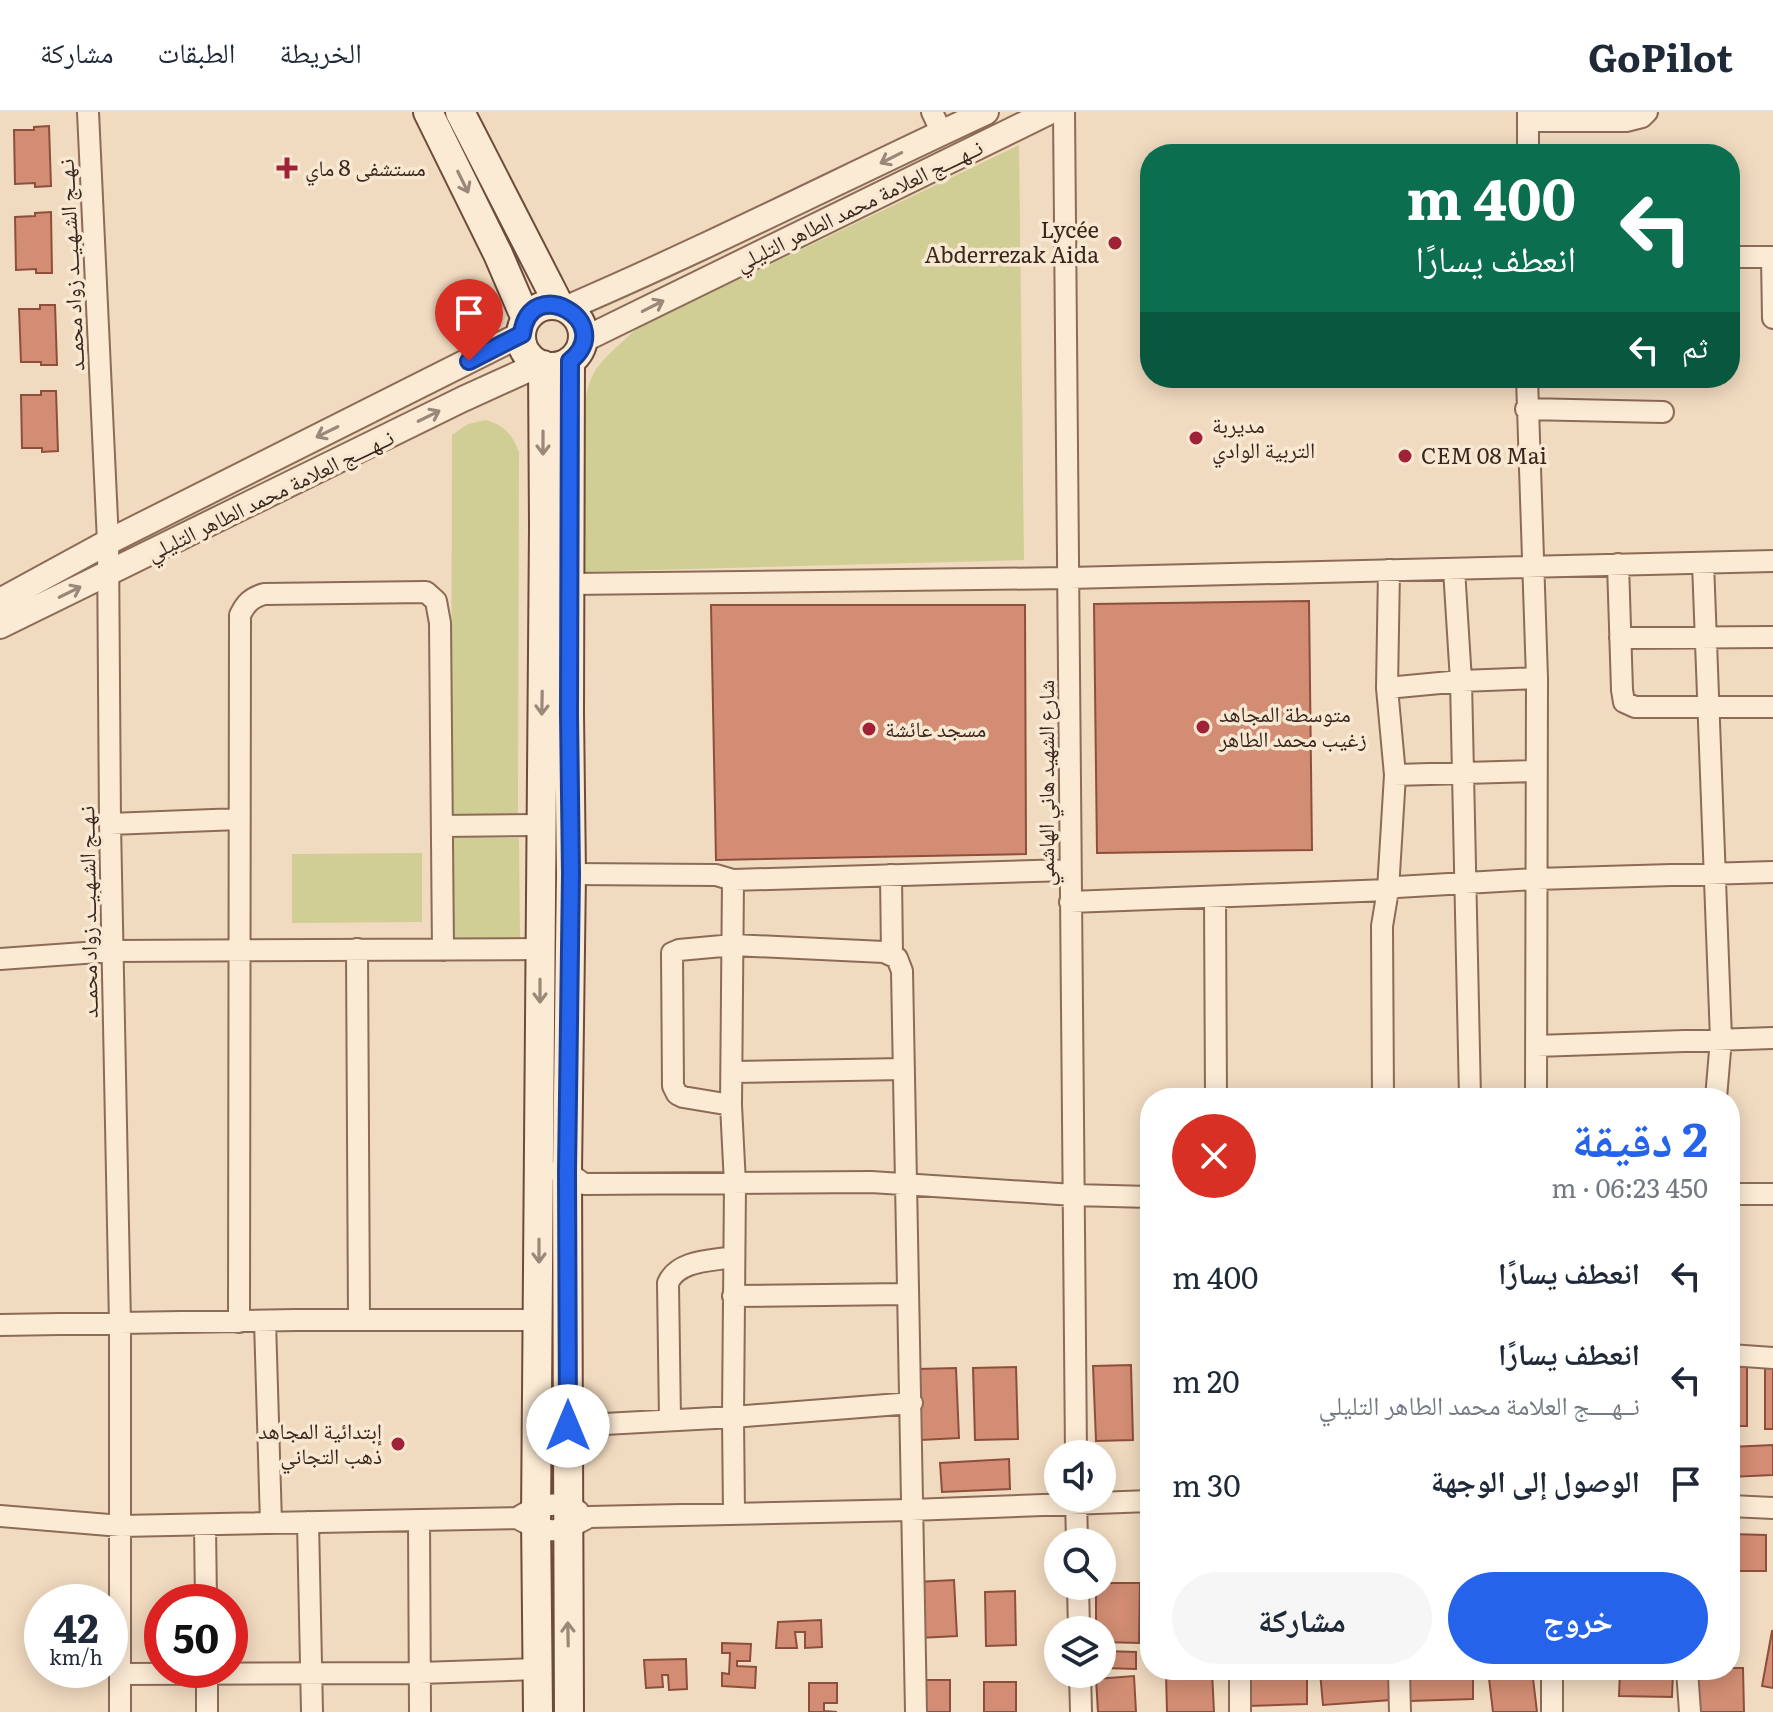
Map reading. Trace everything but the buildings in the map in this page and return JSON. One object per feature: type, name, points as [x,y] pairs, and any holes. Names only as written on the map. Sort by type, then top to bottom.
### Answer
[{"type":"main road","points":[[428,112],[498,254],[524,327],[526,352],[559,358]]},
{"type":"main road","points":[[460,112],[563,307],[580,322],[559,358],[541,825],[540,949],[559,1183],[574,1517],[569,1712]]},
{"type":"main road","points":[[524,327],[540,307],[563,307]]},
{"type":"main road","points":[[538,1712],[529,1517],[539,1320],[559,1183],[571,874],[571,584],[559,358]]},
{"type":"street","name":"نـهــج الشـهـيــد زواد محمــد","points":[[88,112],[109,574],[121,1584]]},
{"type":"street","name":"نــهــــج العلامة محمد الطاهر التليلي","points":[[563,307],[621,286],[824,191],[937,122],[986,112]]},
{"type":"street","name":"نــهــــج العلامة محمد الطاهر التليلي","points":[[0,626],[463,399],[559,358],[1049,112]]},
{"type":"street","name":"شارع الشهيد هاني الهاشمي","points":[[1064,112],[1076,1440]]},
{"type":"street","points":[[1528,144],[1528,117],[1626,121],[1642,117],[1647,112]]},
{"type":"street","points":[[1740,257],[1773,257],[1773,318]]},
{"type":"street","name":"نــهــــج العلامة محمد الطاهر التليلي","points":[[0,601],[524,327]]},
{"type":"street","points":[[1527,388],[1537,678],[1536,1088]]},
{"type":"street","points":[[1526,409],[1663,412]]},
{"type":"street","points":[[571,584],[1069,578],[1773,561]]},
{"type":"street","points":[[1703,563],[1721,1039],[1717,1088]]},
{"type":"street","points":[[1618,564],[1624,702],[1635,707],[1773,707]]},
{"type":"street","points":[[1454,569],[1461,681],[1470,1088]]},
{"type":"street","points":[[1383,1088],[1382,926],[1388,890],[1395,775],[1387,688],[1389,570]]},
{"type":"street","points":[[239,1322],[240,615],[246,603],[264,594],[426,592],[436,601],[440,623],[443,950]]},
{"type":"street","points":[[1620,638],[1773,637]]},
{"type":"street","points":[[1387,688],[1537,678]]},
{"type":"street","points":[[1395,775],[1535,771]]},
{"type":"street","points":[[110,824],[239,819]]},
{"type":"street","points":[[442,826],[541,825]]},
{"type":"street","points":[[571,874],[716,875],[733,880],[1070,870]]},
{"type":"street","points":[[1070,902],[1388,890],[1536,879],[1773,872]]},
{"type":"street","points":[[891,875],[892,955]]},
{"type":"street","points":[[733,880],[734,1514]]},
{"type":"street","points":[[1215,897],[1216,1088]]},
{"type":"street","points":[[731,1105],[683,1097],[677,1094],[673,1086],[672,953],[733,945],[884,952],[897,958],[902,971],[916,1712]]},
{"type":"street","points":[[357,949],[359,1319]]},
{"type":"street","points":[[0,959],[112,951],[540,949]]},
{"type":"street","points":[[1536,1046],[1773,1038]]},
{"type":"street","points":[[733,1072],[904,1069]]},
{"type":"street","points":[[559,1183],[906,1183],[1140,1197]]},
{"type":"street","points":[[1740,1194],[1773,1194]]},
{"type":"street","points":[[670,1420],[668,1283],[671,1274],[688,1265],[733,1257]]},
{"type":"street","points":[[733,1296],[906,1294]]},
{"type":"street","points":[[0,1325],[359,1319],[539,1320]]},
{"type":"street","points":[[265,1321],[271,1523]]},
{"type":"street","points":[[1740,1356],[1773,1358]]},
{"type":"street","points":[[568,1426],[912,1403]]},
{"type":"street","points":[[1116,1501],[1140,1501]]},
{"type":"street","points":[[0,1516],[121,1526],[205,1525],[911,1510],[1044,1502]]},
{"type":"street","points":[[1740,1506],[1773,1508]]},
{"type":"street","points":[[419,1520],[420,1712]]},
{"type":"street","points":[[308,1522],[312,1712]]},
{"type":"street","points":[[205,1525],[206,1584]]},
{"type":"street","points":[[248,1672],[420,1673],[538,1669]]},
{"type":"street","points":[[1240,1680],[1240,1712]]},
{"type":"street","points":[[1399,1680],[1400,1712]]},
{"type":"street","points":[[1552,1680],[1552,1712]]},
{"type":"street","points":[[1688,1680],[1690,1712]]},
{"type":"street","name":"نـهــج الشـهـيــد زواد محمــد","points":[[120,1688],[120,1712]]},
{"type":"street","points":[[207,1688],[207,1712]]},
{"type":"street","points":[[1080,1688],[1081,1712]]},
{"type":"shaded area","points":[[1019,145],[1024,560],[580,572],[579,467],[583,409],[596,369],[610,353],[636,329]]},
{"type":"shaded area","points":[[486,420],[507,432],[519,452],[518,813],[451,815],[452,435],[468,424]]},
{"type":"shaded area","points":[[452,837],[519,838],[520,939],[452,940]]},
{"type":"shaded area","points":[[422,853],[422,922],[292,923],[292,854]]},
{"type":"place","name":"مستشفى 8 ماي","points":[[287,168]]},
{"type":"place","name":"Lycée Abderrezak Aida","points":[[1115,243]]},
{"type":"place","name":"مديربة التربية الوادي","points":[[1196,438]]},
{"type":"place","name":"CEM 08 Mai","points":[[1405,456]]},
{"type":"place","name":"متوسطة المجاهد زغيب محمد الطاهر","points":[[1203,727]]},
{"type":"place","name":"مسجد عائشة","points":[[869,729]]},
{"type":"place","name":"إبتدائية المجاهد ذهب التجاني","points":[[398,1444]]},
{"type":"route","points":[[469,361],[522,334],[526,319],[532,312],[550,304],[567,308],[580,322],[583,331],[579,352],[570,361],[568,1426]]}]
